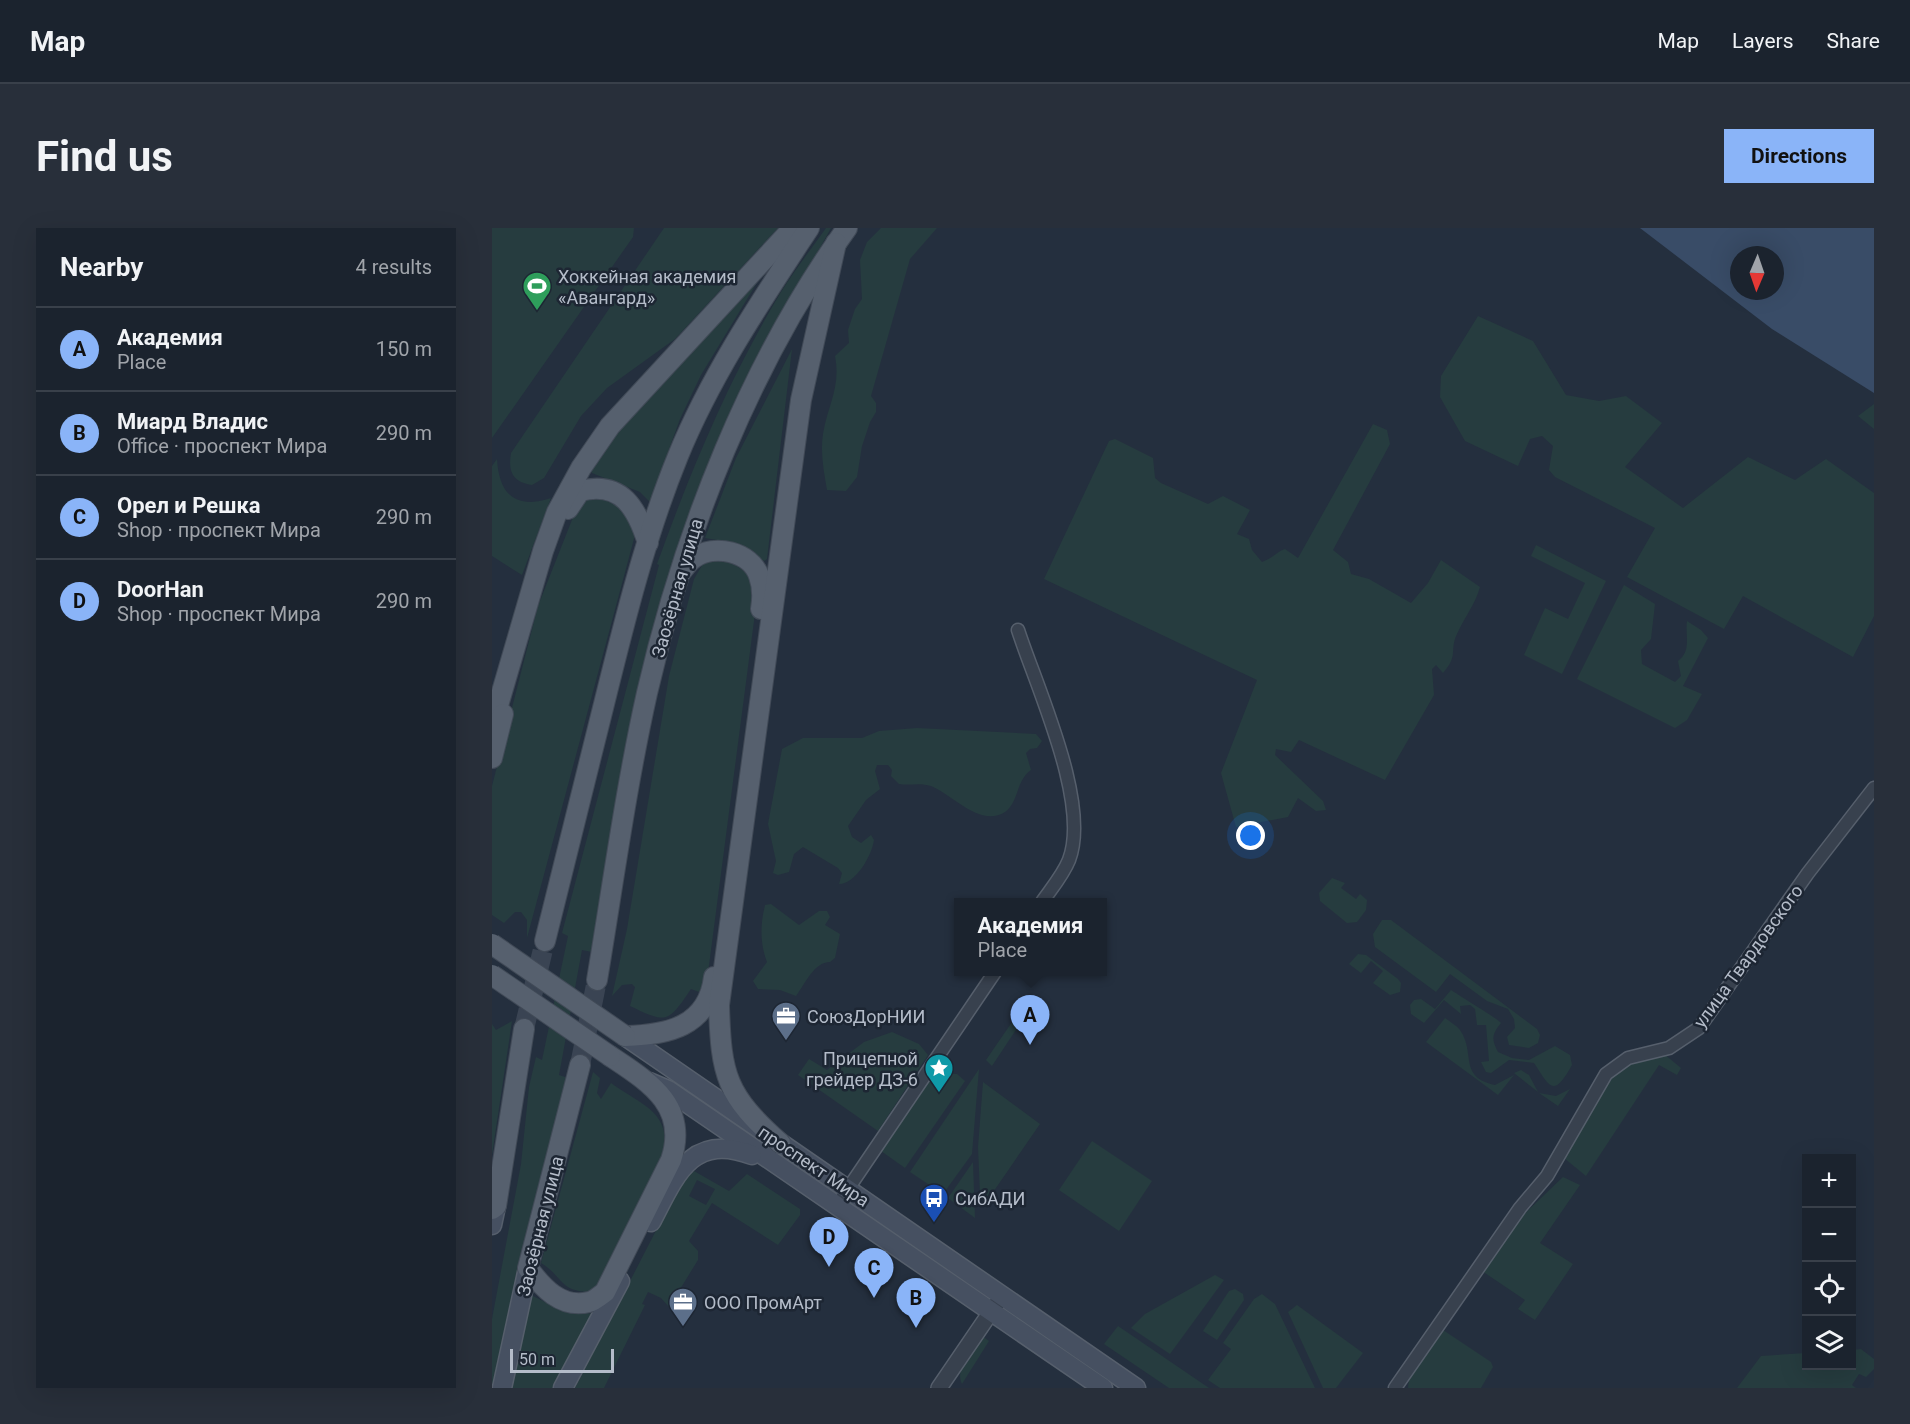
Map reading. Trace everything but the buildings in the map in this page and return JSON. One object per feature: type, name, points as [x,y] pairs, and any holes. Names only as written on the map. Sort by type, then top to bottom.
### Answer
[{"type":"main road","points":[[492,726],[543,551],[557,512],[581,468],[610,426],[794,228]]},
{"type":"main road","points":[[545,941],[622,630],[648,543],[678,456],[707,394],[763,297],[809,228]]},
{"type":"main road","points":[[780,1143],[750,1117],[731,1087],[722,1054],[719,1005],[801,400],[841,236]]},
{"type":"main road","name":"Заозёрная улица","points":[[597,980],[647,694],[679,574],[699,514],[754,386],[841,236]]},
{"type":"main road","points":[[492,758],[515,670],[550,553],[572,501],[580,490],[602,489],[627,499],[639,516],[648,543]]},
{"type":"main road","points":[[625,1036],[677,1030],[698,1012],[707,1000],[713,985],[763,594],[759,574],[751,563],[729,552],[716,550],[694,558],[679,574]]},
{"type":"main road","name":"проспект Мира","points":[[492,944],[1137,1388]]},
{"type":"main road","name":"проспект Мира","points":[[492,975],[649,1082],[668,1090],[1103,1388]]},
{"type":"main road","points":[[493,1213],[525,1029]]},
{"type":"main road","name":"Заозёрная улица","points":[[502,1388],[528,1268],[580,1065]]},
{"type":"main road","points":[[528,1268],[545,1291],[564,1300],[589,1302],[606,1292],[675,1149],[673,1117],[649,1082]]},
{"type":"main road","points":[[563,1388],[682,1166],[695,1155],[712,1147],[739,1150],[770,1161]]},
{"type":"street","points":[[1018,630],[1058,742],[1073,819],[1069,859],[1045,898]]},
{"type":"street","name":"улица Твардовского","points":[[1395,1388],[1520,1208],[1546,1176],[1606,1074],[1628,1058],[1668,1048],[1685,1040],[1699,1028],[1802,881],[1874,788]]},
{"type":"street","points":[[837,1205],[992,976]]},
{"type":"street","points":[[939,1388],[1002,1295]]},
{"type":"green space","name":"Хоккейная академия «Авангард»","points":[[492,228],[634,228],[633,237],[492,438]]},
{"type":"green space","points":[[664,228],[778,228],[675,339],[607,388],[581,416],[544,478],[532,485],[525,484],[513,475],[510,465],[511,453]]},
{"type":"green space","points":[[826,228],[831,228],[793,297],[670,571],[634,712],[592,952],[582,950],[559,1075],[568,1078],[516,1275],[492,1387],[492,1319],[521,1164],[529,1087],[536,1057],[542,1060],[568,936],[562,933],[659,565],[657,564],[697,459],[744,358],[781,292]]},
{"type":"green space","points":[[881,228],[937,228],[910,259],[871,396],[876,403],[876,412],[862,446],[857,477],[846,491],[827,490],[822,441],[835,386],[835,356],[849,343],[848,330],[855,309],[862,299],[860,260],[867,242]]},
{"type":"green space","points":[[758,281],[701,375],[680,419],[650,502],[640,492],[592,473],[591,470],[621,428]]},
{"type":"green space","points":[[1478,316],[1533,341],[1566,395],[1599,401],[1626,396],[1662,423],[1625,467],[1683,508],[1748,457],[1795,480],[1826,459],[1874,493],[1874,616],[1853,657],[1743,596],[1724,629],[1627,577],[1655,528],[1555,477],[1549,470],[1553,446],[1542,436],[1530,439],[1518,466],[1465,441],[1440,397],[1441,376]]},
{"type":"green space","points":[[792,349],[767,559],[764,561],[729,542],[705,538],[736,458]]},
{"type":"green space","points":[[1874,404],[1874,429],[1858,416]]},
{"type":"green space","points":[[1373,424],[1387,430],[1390,444],[1333,550],[1348,562],[1351,574],[1369,579],[1411,603],[1428,583],[1441,560],[1480,587],[1478,594],[1457,634],[1448,667],[1443,673],[1436,665],[1432,669],[1434,695],[1385,780],[1299,740],[1291,752],[1276,749],[1275,755],[1323,801],[1326,810],[1316,811],[1298,798],[1288,817],[1236,827],[1221,773],[1257,680],[1044,579],[1109,441],[1115,439],[1153,458],[1155,478],[1161,483],[1208,504],[1223,496],[1250,510],[1237,534],[1249,539],[1252,550],[1262,562],[1285,549],[1298,558]]},
{"type":"green space","points":[[497,459],[501,482],[511,496],[528,502],[551,498],[522,575],[492,556],[492,466]]},
{"type":"green space","points":[[591,496],[630,512],[635,535],[527,938],[527,920],[521,912],[515,912],[504,923],[492,915],[492,786],[538,606],[579,502]]},
{"type":"green space","points":[[1536,545],[1606,581],[1562,674],[1524,655],[1545,608],[1568,619],[1585,583],[1531,556]]},
{"type":"green space","points":[[712,559],[736,566],[749,578],[753,586],[754,621],[708,973],[699,992],[691,989],[677,1009],[666,1017],[659,1017],[630,1006],[635,987],[632,984],[622,985],[612,996],[627,929],[669,676],[694,579],[704,562]]},
{"type":"green space","points":[[1624,585],[1655,604],[1651,639],[1641,650],[1642,664],[1675,682],[1681,676],[1678,661],[1686,648],[1687,621],[1701,630],[1708,638],[1683,686],[1702,694],[1687,720],[1675,728],[1577,679]]},
{"type":"green space","points":[[917,728],[1036,734],[1042,741],[1037,748],[1030,749],[1026,753],[1031,770],[1023,779],[1010,808],[996,816],[976,813],[931,786],[899,784],[891,776],[892,770],[888,765],[877,765],[875,771],[880,789],[866,800],[848,826],[852,837],[861,843],[871,835],[874,840],[867,861],[857,874],[845,883],[839,884],[842,873],[838,868],[803,847],[794,854],[789,872],[778,875],[773,873],[776,861],[768,824],[782,749],[803,738],[862,738],[879,731]]},
{"type":"green space","points":[[1332,878],[1345,883],[1341,888],[1356,899],[1360,894],[1367,900],[1366,910],[1357,922],[1347,923],[1320,901],[1319,893]]},
{"type":"green space","points":[[771,904],[799,925],[819,911],[827,911],[830,917],[825,925],[840,934],[835,958],[819,966],[796,996],[780,990],[758,989],[753,981],[767,962],[762,941],[762,920],[765,905]]},
{"type":"green space","points":[[1382,920],[1391,920],[1537,1029],[1540,1035],[1538,1043],[1529,1048],[1509,1045],[1507,1037],[1515,1028],[1514,1019],[1508,1009],[1487,1001],[1450,974],[1436,992],[1375,947],[1373,934]]},
{"type":"green space","points":[[1358,954],[1366,955],[1398,979],[1401,983],[1400,992],[1390,995],[1373,983],[1383,971],[1371,961],[1361,973],[1349,964]]},
{"type":"green space","points":[[1451,990],[1501,1023],[1494,1037],[1494,1044],[1498,1052],[1512,1058],[1529,1060],[1555,1046],[1570,1055],[1572,1065],[1566,1076],[1556,1086],[1552,1086],[1534,1063],[1509,1060],[1491,1073],[1486,1072],[1481,1062],[1489,1061],[1486,1025],[1477,1025],[1475,1009],[1470,1005],[1460,1006],[1461,1014],[1444,1000],[1424,1023],[1411,1014],[1410,1005],[1414,1000],[1421,999],[1435,1009]]},
{"type":"green space","points":[[1023,1006],[1029,1010],[992,1066],[986,1060]]},
{"type":"green space","points":[[1445,1018],[1460,1030],[1465,1039],[1472,1070],[1476,1076],[1495,1085],[1514,1075],[1498,1095],[1426,1042]]},
{"type":"green space","points":[[512,1021],[492,1155],[492,1024],[496,1030]]},
{"type":"green space","points":[[892,1032],[919,1044],[928,1055],[878,1131],[798,1075],[809,1059],[827,1070],[864,1042]]},
{"type":"green space","points":[[1664,1054],[1681,1068],[1677,1075],[1659,1065],[1586,1176],[1564,1158],[1612,1074],[1628,1063]]},
{"type":"green space","points":[[979,1069],[972,1154],[943,1194],[910,1172]]},
{"type":"green space","points":[[1521,1070],[1529,1075],[1538,1092],[1514,1073]]},
{"type":"green space","points":[[593,1072],[600,1078],[597,1093],[601,1099],[611,1083],[652,1111],[659,1119],[665,1141],[665,1157],[605,1278],[591,1292],[567,1286],[541,1263]]},
{"type":"green space","points":[[935,1073],[957,1074],[965,1081],[905,1168],[881,1151]]},
{"type":"green space","points":[[983,1082],[1040,1124],[987,1201],[980,1195],[978,1147]]},
{"type":"green space","points":[[1570,1089],[1558,1106],[1539,1093],[1556,1096]]},
{"type":"green space","points":[[1092,1141],[1152,1181],[1119,1231],[1059,1190]]},
{"type":"green space","points":[[973,1162],[975,1218],[948,1198]]},
{"type":"green space","points":[[694,1171],[729,1191],[747,1174],[800,1209],[800,1215],[778,1245],[712,1203],[689,1241],[698,1251],[698,1260],[669,1307],[661,1298],[648,1292],[642,1304],[645,1305],[604,1388],[575,1388],[683,1178]],"holes":[[[697,1180],[715,1189],[706,1205],[689,1196]]]},
{"type":"green space","points":[[1563,1177],[1580,1185],[1540,1243],[1573,1264],[1535,1320],[1518,1309],[1525,1300],[1482,1271],[1521,1217]]},
{"type":"green space","points":[[1215,1275],[1224,1280],[1170,1354],[1131,1328],[1145,1314]]},
{"type":"green space","points":[[1235,1289],[1243,1294],[1244,1300],[1217,1340],[1203,1331],[1229,1291]]},
{"type":"green space","points":[[1262,1294],[1275,1304],[1315,1388],[1220,1388],[1208,1380],[1231,1349],[1223,1343],[1254,1299]]},
{"type":"green space","points":[[531,1295],[559,1309],[593,1314],[556,1388],[512,1388]]},
{"type":"green space","points":[[1297,1305],[1363,1353],[1336,1388],[1323,1388],[1288,1312]]},
{"type":"green space","points":[[1118,1326],[1209,1388],[1169,1388],[1104,1344]]},
{"type":"green space","points":[[1443,1330],[1491,1362],[1493,1367],[1481,1388],[1408,1388],[1409,1378]]},
{"type":"green space","points":[[982,1336],[989,1341],[962,1384],[960,1378],[963,1365]]},
{"type":"green space","points":[[1861,1349],[1874,1359],[1874,1369],[1866,1377],[1859,1374],[1852,1385],[1856,1388],[1737,1388],[1761,1356],[1802,1353],[1802,1370],[1856,1370],[1856,1350]]},
{"type":"water","points":[[1640,228],[1874,228],[1874,393],[1772,329],[1734,300],[1784,300],[1784,246],[1730,246],[1730,297]]},
{"type":"tunnel","points":[[524,1029],[545,941]]},
{"type":"tunnel","points":[[580,1065],[597,980]]},
{"type":"place","name":"Хоккейная академия «Авангард»","points":[[537,312]]},
{"type":"place","name":"СоюзДорНИИ","points":[[786,1042]]},
{"type":"place","name":"Академия","points":[[1030,1045]]},
{"type":"place","name":"Прицепной грейдер ДЗ-6","points":[[939,1094]]},
{"type":"place","name":"СибАДИ","points":[[934,1224]]},
{"type":"place","name":"DoorHan","points":[[829,1267]]},
{"type":"place","name":"Орел и Решка","points":[[874,1298]]},
{"type":"place","name":"ООО ПромАрт","points":[[683,1328]]},
{"type":"place","name":"Миард Владис","points":[[916,1328]]}]
